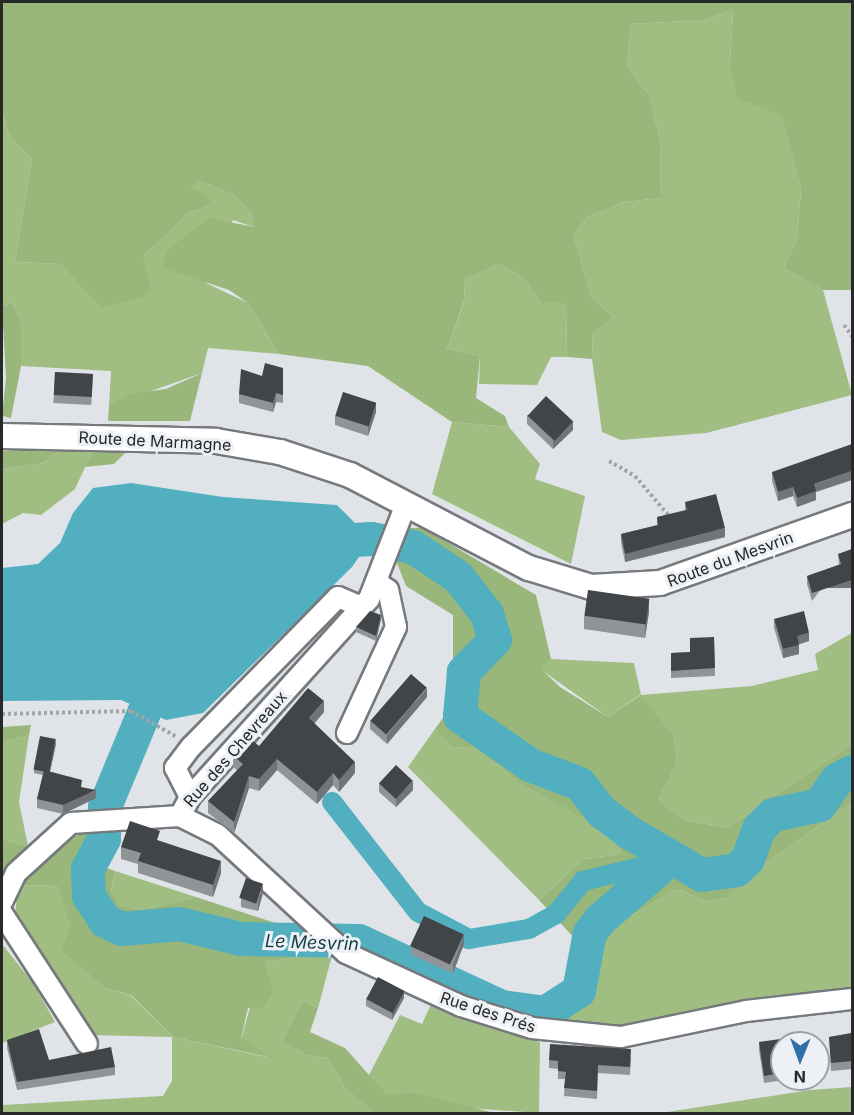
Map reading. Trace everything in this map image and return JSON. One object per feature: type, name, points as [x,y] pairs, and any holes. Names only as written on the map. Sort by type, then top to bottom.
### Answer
[{"type":"main road","name":"Route de Marmagne","points":[[2,435],[216,441],[280,452],[350,475],[401,515]]},
{"type":"main road","name":"Route du Mesvrin","points":[[401,515],[563,581],[623,588],[660,583],[852,515]]},
{"type":"street","name":"Rue des Chevreaux","points":[[2,902],[16,873],[48,839],[71,823],[90,819],[118,820],[180,816],[190,797],[362,607],[376,582],[401,515]]},
{"type":"street","points":[[347,733],[396,627],[388,590],[376,582]]},
{"type":"street","points":[[190,797],[175,768],[191,747],[338,597],[362,607]]},
{"type":"street","name":"Rue des Prés","points":[[180,816],[218,835],[346,953],[461,1006],[578,1036],[621,1037],[746,1011],[852,999]]},
{"type":"street","points":[[2,913],[87,1044]]},
{"type":"path","points":[[844,325],[852,336]]},
{"type":"path","points":[[609,461],[635,476],[670,520]]},
{"type":"path","points":[[2,714],[131,711],[191,747]]},
{"type":"green space","points":[[2,2],[852,2],[852,290],[823,290],[784,268],[797,238],[801,189],[782,116],[737,98],[730,64],[733,9],[704,20],[631,24],[627,66],[650,97],[660,142],[661,198],[624,202],[587,217],[574,236],[591,297],[614,317],[593,333],[592,359],[567,357],[566,303],[542,303],[522,277],[499,264],[465,279],[464,301],[447,349],[480,356],[476,398],[505,416],[509,427],[452,422],[368,366],[279,354],[248,303],[229,290],[163,268],[166,251],[209,218],[254,227],[251,213],[234,195],[198,180],[190,188],[209,197],[210,205],[188,213],[143,257],[151,287],[142,298],[101,307],[61,264],[15,262],[32,159],[11,139],[2,113]]},
{"type":"green space","points":[[733,9],[730,64],[782,115],[801,189],[797,238],[784,268],[823,290],[852,395],[706,433],[621,440],[602,432],[592,359],[593,333],[614,317],[591,297],[574,236],[587,217],[624,202],[661,198],[660,142],[650,97],[627,66],[631,24],[704,20]]},
{"type":"green space","points":[[2,113],[11,139],[32,159],[15,262],[61,264],[76,278],[151,287],[142,258],[188,213],[210,205],[189,188],[198,180],[234,195],[251,213],[254,227],[233,220],[206,283],[248,303],[279,354],[208,348],[202,373],[109,406],[111,371],[21,366],[21,322],[12,302],[2,307]]},
{"type":"green space","points":[[499,264],[522,277],[542,303],[566,303],[567,357],[551,357],[537,385],[479,384],[480,356],[447,349],[464,302],[465,279]]},
{"type":"green space","points":[[12,302],[21,322],[21,366],[11,418],[2,416],[6,378],[2,307]]},
{"type":"green space","points":[[202,373],[190,421],[108,421],[109,406],[131,394],[166,389]]},
{"type":"green space","points":[[452,422],[509,427],[540,464],[535,479],[585,496],[571,564],[432,494]]},
{"type":"green space","points":[[2,451],[59,451],[44,463],[2,469]]},
{"type":"green space","points":[[59,451],[92,452],[75,489],[41,515],[23,513],[2,524],[2,469],[44,463]]},
{"type":"green space","points":[[92,452],[125,453],[114,464],[85,467]]},
{"type":"green space","points":[[410,528],[423,528],[536,595],[551,659],[541,669],[560,687],[608,717],[641,695],[674,736],[677,763],[658,800],[686,821],[728,827],[852,744],[852,803],[762,865],[727,898],[707,901],[677,889],[625,919],[606,937],[598,972],[576,992],[576,940],[539,900],[584,859],[620,854],[617,836],[518,783],[482,749],[452,747],[435,729],[453,704],[453,615],[406,586],[395,558]]},
{"type":"green space","points":[[852,633],[852,744],[728,827],[686,821],[658,800],[677,763],[674,736],[640,695],[608,717],[540,669],[551,659],[634,663],[641,695],[752,686],[818,670],[815,654]]},
{"type":"green space","points":[[31,725],[29,735],[2,743],[2,727]]},
{"type":"green space","points":[[435,729],[452,747],[482,749],[518,783],[617,835],[620,854],[584,859],[539,900],[408,767]]},
{"type":"green space","points":[[29,735],[19,802],[28,846],[2,839],[2,743]]},
{"type":"green space","points":[[852,803],[852,987],[761,998],[616,1027],[578,1027],[533,1017],[598,972],[606,937],[625,919],[677,889],[707,901],[727,898],[762,865]]},
{"type":"green space","points":[[102,824],[101,866],[115,871],[111,892],[120,905],[141,910],[196,897],[315,936],[333,952],[264,962],[273,991],[264,1007],[248,1008],[241,1038],[269,1057],[173,1037],[131,995],[105,988],[61,950],[71,927],[57,886],[18,885],[45,850]]},
{"type":"green space","points":[[2,839],[28,846],[2,885]]},
{"type":"green space","points":[[115,871],[196,897],[141,910],[120,905],[111,893]]},
{"type":"green space","points":[[18,885],[57,886],[72,927],[62,950],[105,988],[130,995],[173,1037],[267,1057],[241,1039],[263,962],[333,952],[318,1008],[302,1001],[282,1041],[307,1055],[328,1058],[345,1088],[374,1113],[2,1114],[2,1105],[163,1096],[172,1081],[172,1037],[89,1035],[15,916]]},
{"type":"green space","points":[[2,944],[33,983],[55,1022],[2,1043]]},
{"type":"green space","points":[[302,1001],[318,1008],[310,1032],[345,1048],[387,1095],[411,1092],[494,1113],[374,1113],[345,1088],[328,1058],[307,1055],[282,1041]]},
{"type":"green space","points":[[431,1004],[540,1042],[539,1113],[453,1107],[411,1092],[387,1096],[368,1077],[400,1015],[422,1024]]},
{"type":"green space","points":[[852,1087],[852,1113],[661,1113],[804,1091],[830,1091],[830,1089]]},
{"type":"water","points":[[131,483],[223,497],[337,505],[371,539],[352,567],[203,713],[166,720],[121,700],[2,701],[2,568],[38,564],[60,543],[73,513],[93,488]]},
{"type":"building","points":[[265,363],[283,368],[283,395],[276,393],[273,403],[239,394],[241,369],[262,376]]},
{"type":"building","points":[[55,372],[93,374],[92,397],[54,395]]},
{"type":"building","points":[[343,392],[376,403],[369,427],[335,416]]},
{"type":"building","points":[[546,396],[573,421],[555,441],[528,416]]},
{"type":"building","points":[[852,444],[852,471],[814,484],[816,491],[797,498],[793,487],[778,492],[772,472]]},
{"type":"building","points":[[716,494],[725,528],[625,554],[621,534],[658,525],[657,517],[687,510],[685,502]]},
{"type":"building","points":[[852,549],[852,580],[812,593],[807,576],[841,564],[838,554]]},
{"type":"building","points":[[588,590],[649,599],[646,624],[584,616]]},
{"type":"building","points":[[370,611],[381,615],[376,636],[356,627]]},
{"type":"building","points":[[804,611],[809,633],[797,636],[799,645],[783,649],[774,619]]},
{"type":"building","points":[[714,637],[715,668],[671,671],[671,653],[690,652],[690,638]]},
{"type":"building","points":[[411,674],[427,688],[386,735],[370,721]]},
{"type":"building","points":[[308,688],[324,701],[309,718],[355,762],[339,780],[333,773],[317,792],[277,759],[259,779],[249,776],[234,822],[208,801],[243,764],[233,756],[250,738],[259,746]]},
{"type":"building","points":[[40,736],[56,739],[49,772],[34,769]]},
{"type":"building","points":[[396,765],[413,781],[396,799],[379,783]]},
{"type":"building","points":[[44,770],[82,780],[81,787],[96,790],[63,805],[37,799]]},
{"type":"building","points":[[130,821],[160,831],[157,840],[221,861],[213,885],[138,861],[141,853],[121,847]]},
{"type":"building","points":[[246,878],[263,884],[256,904],[239,898]]},
{"type":"building","points":[[424,916],[464,935],[450,965],[410,946]]},
{"type":"building","points":[[378,977],[404,991],[393,1013],[366,999]]},
{"type":"building","points":[[39,1029],[49,1060],[111,1047],[115,1067],[17,1082],[7,1040]]},
{"type":"building","points":[[852,1033],[852,1061],[831,1063],[830,1037]]},
{"type":"building","points":[[770,1040],[770,1075],[764,1076],[759,1042]]},
{"type":"building","points":[[550,1044],[631,1049],[630,1067],[598,1065],[597,1091],[564,1088],[566,1072],[558,1071],[558,1061],[549,1060]]},
{"type":"waterway","name":"Le Mesvrin","points":[[324,542],[371,539],[413,547],[458,577],[487,614],[495,640],[464,672],[460,716],[530,765],[580,784],[602,812],[630,833],[702,875],[737,870],[748,859],[759,829],[773,815],[820,805],[837,780],[852,772]]},
{"type":"waterway","name":"Le Mesvrin","points":[[151,696],[105,807],[104,839],[88,869],[89,896],[105,921],[122,929],[179,924],[241,939],[359,941],[502,1007],[545,1013],[579,991],[590,933],[600,920],[669,860]]},
{"type":"waterway","points":[[332,802],[418,912],[469,939],[529,929],[556,914],[583,881],[669,860]]}]
